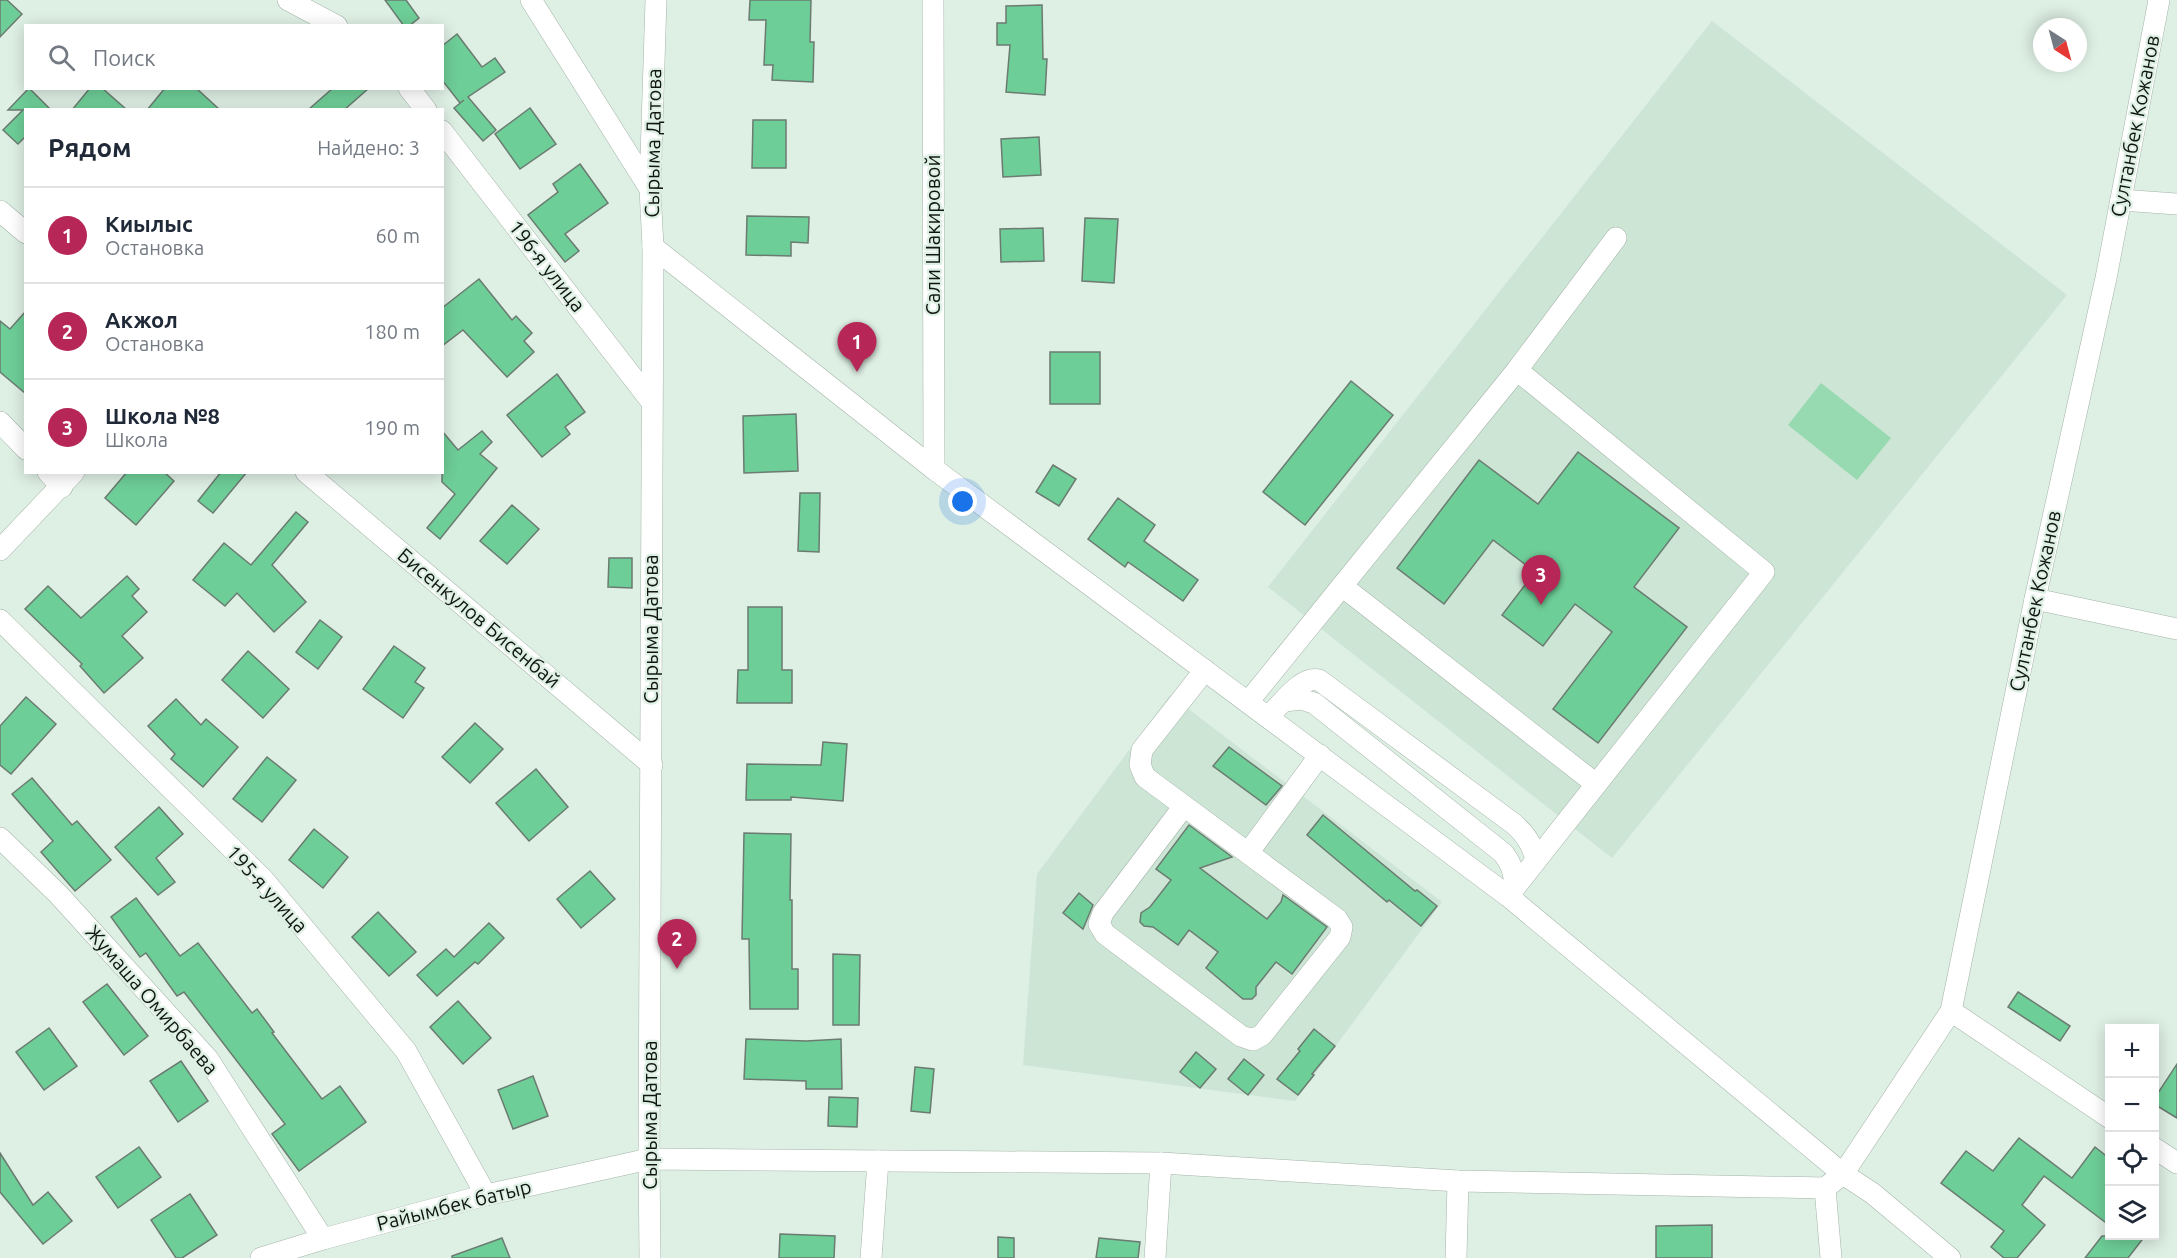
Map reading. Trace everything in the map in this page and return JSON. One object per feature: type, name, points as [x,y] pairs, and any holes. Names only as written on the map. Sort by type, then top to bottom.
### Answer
[{"type":"street","points":[[288,0],[333,24]]},
{"type":"street","points":[[531,0],[650,189]]},
{"type":"street","name":"Сырыма Датова","points":[[650,1258],[653,247],[650,189],[656,0]]},
{"type":"street","name":"Сали Шакировой","points":[[933,0],[934,469]]},
{"type":"street","name":"Султанбек Кожанов","points":[[1825,1188],[1843,1174],[1950,1011],[2035,599],[2106,278],[2158,0]]},
{"type":"street","points":[[411,90],[424,108]]},
{"type":"street","name":"196-я улица","points":[[444,134],[651,401]]},
{"type":"street","points":[[2121,200],[2177,204]]},
{"type":"street","points":[[0,211],[24,231]]},
{"type":"street","points":[[1248,702],[1517,370],[1616,238]]},
{"type":"street","points":[[653,247],[934,469],[1320,755],[1511,891],[1843,1174],[1872,1193],[1950,1258]]},
{"type":"street","points":[[1511,891],[1764,572],[1517,370]]},
{"type":"street","points":[[0,422],[24,447]]},
{"type":"street","name":"Бисенкулов Бисенбай","points":[[308,474],[652,765]]},
{"type":"street","points":[[0,549],[61,477]]},
{"type":"street","points":[[1342,586],[1596,784]]},
{"type":"street","points":[[2035,599],[2177,629]]},
{"type":"street","name":"195-я улица","points":[[0,620],[263,879],[406,1051],[486,1195]]},
{"type":"street","points":[[1184,806],[1103,914],[1099,924],[1105,934],[1123,948],[1241,1036],[1253,1040],[1262,1035],[1340,937],[1342,927],[1337,919],[1145,777],[1140,765],[1142,750],[1205,670]]},
{"type":"street","points":[[1269,717],[1301,683],[1311,678],[1319,680],[1514,824],[1533,846],[1536,860]]},
{"type":"street","points":[[1285,701],[1300,699],[1314,704],[1503,853],[1514,871],[1511,891]]},
{"type":"street","points":[[1248,853],[1320,755]]},
{"type":"street","name":"Жумаша Омирбаева","points":[[0,838],[58,894],[208,1059],[322,1239]]},
{"type":"street","points":[[1950,1011],[2105,1115]]},
{"type":"street","points":[[2159,1151],[2177,1163]]},
{"type":"street","name":"Райымбек батыр","points":[[261,1258],[322,1239],[486,1195],[649,1159],[1161,1163],[1458,1181],[1825,1188]]},
{"type":"street","points":[[871,1258],[878,1161]]},
{"type":"street","points":[[1155,1258],[1161,1163]]},
{"type":"street","points":[[1456,1258],[1458,1181]]},
{"type":"street","points":[[1825,1188],[1831,1258]]},
{"type":"shaded area","points":[[1712,21],[2067,295],[1612,858],[1268,587]]},
{"type":"shaded area","points":[[1170,695],[1442,902],[1295,1101],[1023,1065],[1037,874]]},
{"type":"green space","points":[[1821,383],[1891,438],[1857,480],[1788,425]]},
{"type":"building","points":[[0,0],[7,0],[22,14],[0,37]]},
{"type":"building","points":[[385,0],[406,0],[419,18],[412,24],[403,24]]},
{"type":"building","points":[[750,0],[811,0],[810,42],[814,42],[813,82],[772,80],[773,65],[764,65],[766,20],[749,20]]},
{"type":"building","points":[[1042,5],[1043,59],[1047,59],[1045,95],[1006,92],[1010,45],[997,45],[997,23],[1006,23],[1006,6]]},
{"type":"building","points":[[457,34],[482,67],[495,58],[505,72],[468,97],[496,130],[483,141],[454,108],[464,100],[460,103],[444,83],[444,44]]},
{"type":"building","points":[[27,90],[31,90],[49,108],[24,108],[24,138],[18,144],[3,130],[23,110],[8,110]]},
{"type":"building","points":[[88,90],[104,90],[125,108],[74,108]]},
{"type":"building","points":[[163,90],[198,90],[218,108],[149,108]]},
{"type":"building","points":[[331,90],[367,90],[346,108],[310,108]]},
{"type":"building","points":[[530,108],[556,144],[520,169],[495,134]]},
{"type":"building","points":[[753,120],[786,120],[786,168],[752,168]]},
{"type":"building","points":[[1039,137],[1041,175],[1003,177],[1001,139]]},
{"type":"building","points":[[580,164],[608,203],[565,234],[579,251],[565,262],[528,215],[558,192],[553,184]]},
{"type":"building","points":[[747,216],[809,217],[808,243],[791,242],[791,256],[746,255]]},
{"type":"building","points":[[1085,218],[1118,219],[1114,283],[1082,281]]},
{"type":"building","points":[[1043,228],[1044,261],[1001,262],[1000,229]]},
{"type":"building","points":[[479,279],[512,320],[516,316],[532,333],[524,341],[534,352],[507,377],[463,330],[444,344],[444,306]]},
{"type":"building","points":[[24,313],[24,392],[0,372],[0,321],[10,329]]},
{"type":"building","points":[[1050,352],[1100,352],[1100,404],[1050,404]]},
{"type":"building","points":[[557,374],[585,412],[565,427],[570,434],[542,457],[507,415]]},
{"type":"building","points":[[1351,381],[1393,415],[1305,525],[1263,492]]},
{"type":"building","points":[[796,414],[798,471],[744,473],[743,416]]},
{"type":"building","points":[[482,431],[492,442],[480,454],[497,468],[440,539],[427,528],[455,494],[442,482],[444,433],[458,450]]},
{"type":"building","points":[[1578,452],[1679,528],[1634,587],[1687,627],[1598,743],[1553,709],[1612,632],[1575,604],[1543,646],[1502,615],[1535,572],[1493,540],[1444,604],[1397,568],[1479,460],[1538,504]]},
{"type":"building","points":[[1053,465],[1076,479],[1059,506],[1036,492]]},
{"type":"building","points":[[125,474],[166,474],[174,481],[136,525],[105,498]]},
{"type":"building","points":[[219,474],[245,474],[213,513],[198,501]]},
{"type":"building","points":[[800,493],[820,493],[819,552],[798,551]]},
{"type":"building","points":[[1118,498],[1155,525],[1144,541],[1198,580],[1183,601],[1128,562],[1125,567],[1088,539]]},
{"type":"building","points":[[512,505],[539,529],[507,564],[480,541]]},
{"type":"building","points":[[296,512],[308,522],[272,565],[306,602],[274,632],[237,593],[225,606],[193,580],[224,543],[251,565]]},
{"type":"building","points":[[609,558],[632,558],[632,588],[608,587]]},
{"type":"building","points":[[127,576],[139,589],[132,596],[147,612],[122,636],[143,658],[104,693],[80,666],[82,664],[25,609],[48,586],[81,618]]},
{"type":"building","points":[[748,607],[782,607],[782,670],[792,670],[792,703],[737,703],[738,670],[748,670]]},
{"type":"building","points":[[320,620],[342,637],[318,669],[296,652]]},
{"type":"building","points":[[394,646],[425,668],[415,682],[424,688],[403,718],[363,689]]},
{"type":"building","points":[[248,651],[289,689],[263,718],[222,680]]},
{"type":"building","points":[[26,697],[56,724],[11,774],[0,765],[0,726]]},
{"type":"building","points":[[176,699],[201,725],[206,719],[238,747],[203,787],[171,759],[175,754],[148,726]]},
{"type":"building","points":[[475,723],[503,749],[470,783],[442,757]]},
{"type":"building","points":[[823,742],[847,744],[843,801],[791,797],[791,800],[746,800],[747,764],[821,765]]},
{"type":"building","points":[[1229,747],[1282,786],[1266,805],[1213,766]]},
{"type":"building","points":[[267,757],[296,780],[262,822],[233,799]]},
{"type":"building","points":[[536,769],[568,807],[529,841],[496,803]]},
{"type":"building","points":[[32,778],[72,825],[77,821],[111,860],[75,891],[41,852],[53,841],[12,794]]},
{"type":"building","points":[[159,807],[183,834],[156,858],[175,882],[158,895],[115,847]]},
{"type":"building","points":[[1323,815],[1415,891],[1417,890],[1437,906],[1421,926],[1389,900],[1387,902],[1307,835]]},
{"type":"building","points":[[1189,825],[1232,857],[1200,868],[1267,919],[1281,902],[1283,895],[1327,927],[1292,974],[1276,962],[1256,987],[1256,995],[1252,999],[1243,999],[1206,968],[1218,952],[1189,930],[1178,945],[1153,927],[1144,926],[1140,922],[1141,913],[1150,907],[1171,880],[1156,869]]},
{"type":"building","points":[[314,829],[348,857],[323,888],[289,860]]},
{"type":"building","points":[[744,833],[791,834],[792,969],[798,969],[798,1009],[750,1009],[749,939],[742,939]]},
{"type":"building","points":[[590,871],[615,899],[581,928],[557,899]]},
{"type":"building","points":[[1079,893],[1093,905],[1083,929],[1063,913]]},
{"type":"building","points":[[136,898],[180,956],[198,943],[252,1013],[257,1009],[274,1032],[272,1033],[322,1099],[340,1086],[366,1122],[299,1171],[272,1134],[285,1124],[184,992],[177,996],[146,953],[140,957],[111,917]]},
{"type":"building","points":[[378,912],[416,952],[389,976],[352,937]]},
{"type":"building","points":[[489,923],[504,938],[478,964],[475,962],[437,996],[417,975],[446,949],[454,957]]},
{"type":"building","points":[[833,954],[860,955],[859,1025],[833,1025]]},
{"type":"building","points":[[107,984],[148,1036],[124,1055],[83,1002]]},
{"type":"building","points":[[2018,992],[2070,1026],[2060,1041],[2008,1007]]},
{"type":"building","points":[[458,1001],[491,1038],[463,1064],[430,1027]]},
{"type":"building","points":[[49,1028],[77,1066],[44,1090],[16,1052]]},
{"type":"building","points":[[1314,1029],[1335,1046],[1298,1095],[1277,1079],[1300,1051],[1298,1049]]},
{"type":"building","points":[[746,1039],[806,1041],[841,1039],[842,1089],[806,1089],[806,1081],[744,1079]]},
{"type":"building","points":[[1196,1052],[1216,1069],[1200,1088],[1180,1072]]},
{"type":"building","points":[[1244,1059],[1264,1075],[1248,1095],[1228,1079]]},
{"type":"building","points":[[181,1061],[208,1101],[178,1122],[150,1081]]},
{"type":"building","points":[[2177,1064],[2177,1118],[2159,1107],[2159,1091]]},
{"type":"building","points":[[915,1067],[934,1069],[930,1113],[911,1111]]},
{"type":"building","points":[[533,1076],[548,1116],[513,1129],[498,1090]]},
{"type":"building","points":[[829,1097],[858,1098],[857,1127],[828,1126]]},
{"type":"building","points":[[2019,1138],[2072,1178],[2095,1147],[2105,1155],[2105,1222],[2044,1176],[2022,1205],[2045,1225],[2017,1258],[2004,1258],[1991,1247],[2004,1231],[1941,1183],[1966,1151],[1993,1171]]},
{"type":"building","points":[[139,1147],[161,1177],[118,1208],[96,1177]]},
{"type":"building","points":[[0,1153],[33,1205],[48,1192],[72,1221],[43,1244],[0,1192]]},
{"type":"building","points":[[190,1194],[217,1235],[182,1258],[176,1258],[151,1220]]},
{"type":"building","points":[[1712,1225],[1712,1258],[1656,1258],[1656,1226]]},
{"type":"building","points":[[780,1234],[835,1236],[834,1258],[779,1258]]},
{"type":"building","points":[[2102,1236],[2105,1236],[2105,1240],[2142,1240],[2128,1258],[2085,1258]]},
{"type":"building","points":[[998,1237],[1014,1238],[1014,1258],[998,1258]]},
{"type":"building","points":[[502,1238],[510,1258],[452,1258],[452,1256]]},
{"type":"building","points":[[1099,1238],[1140,1242],[1138,1258],[1096,1258]]},
{"type":"place","name":"Киылыс","points":[[857,372]]},
{"type":"place","name":"Школа №8","points":[[1541,605]]},
{"type":"place","name":"Акжол","points":[[677,969]]}]
